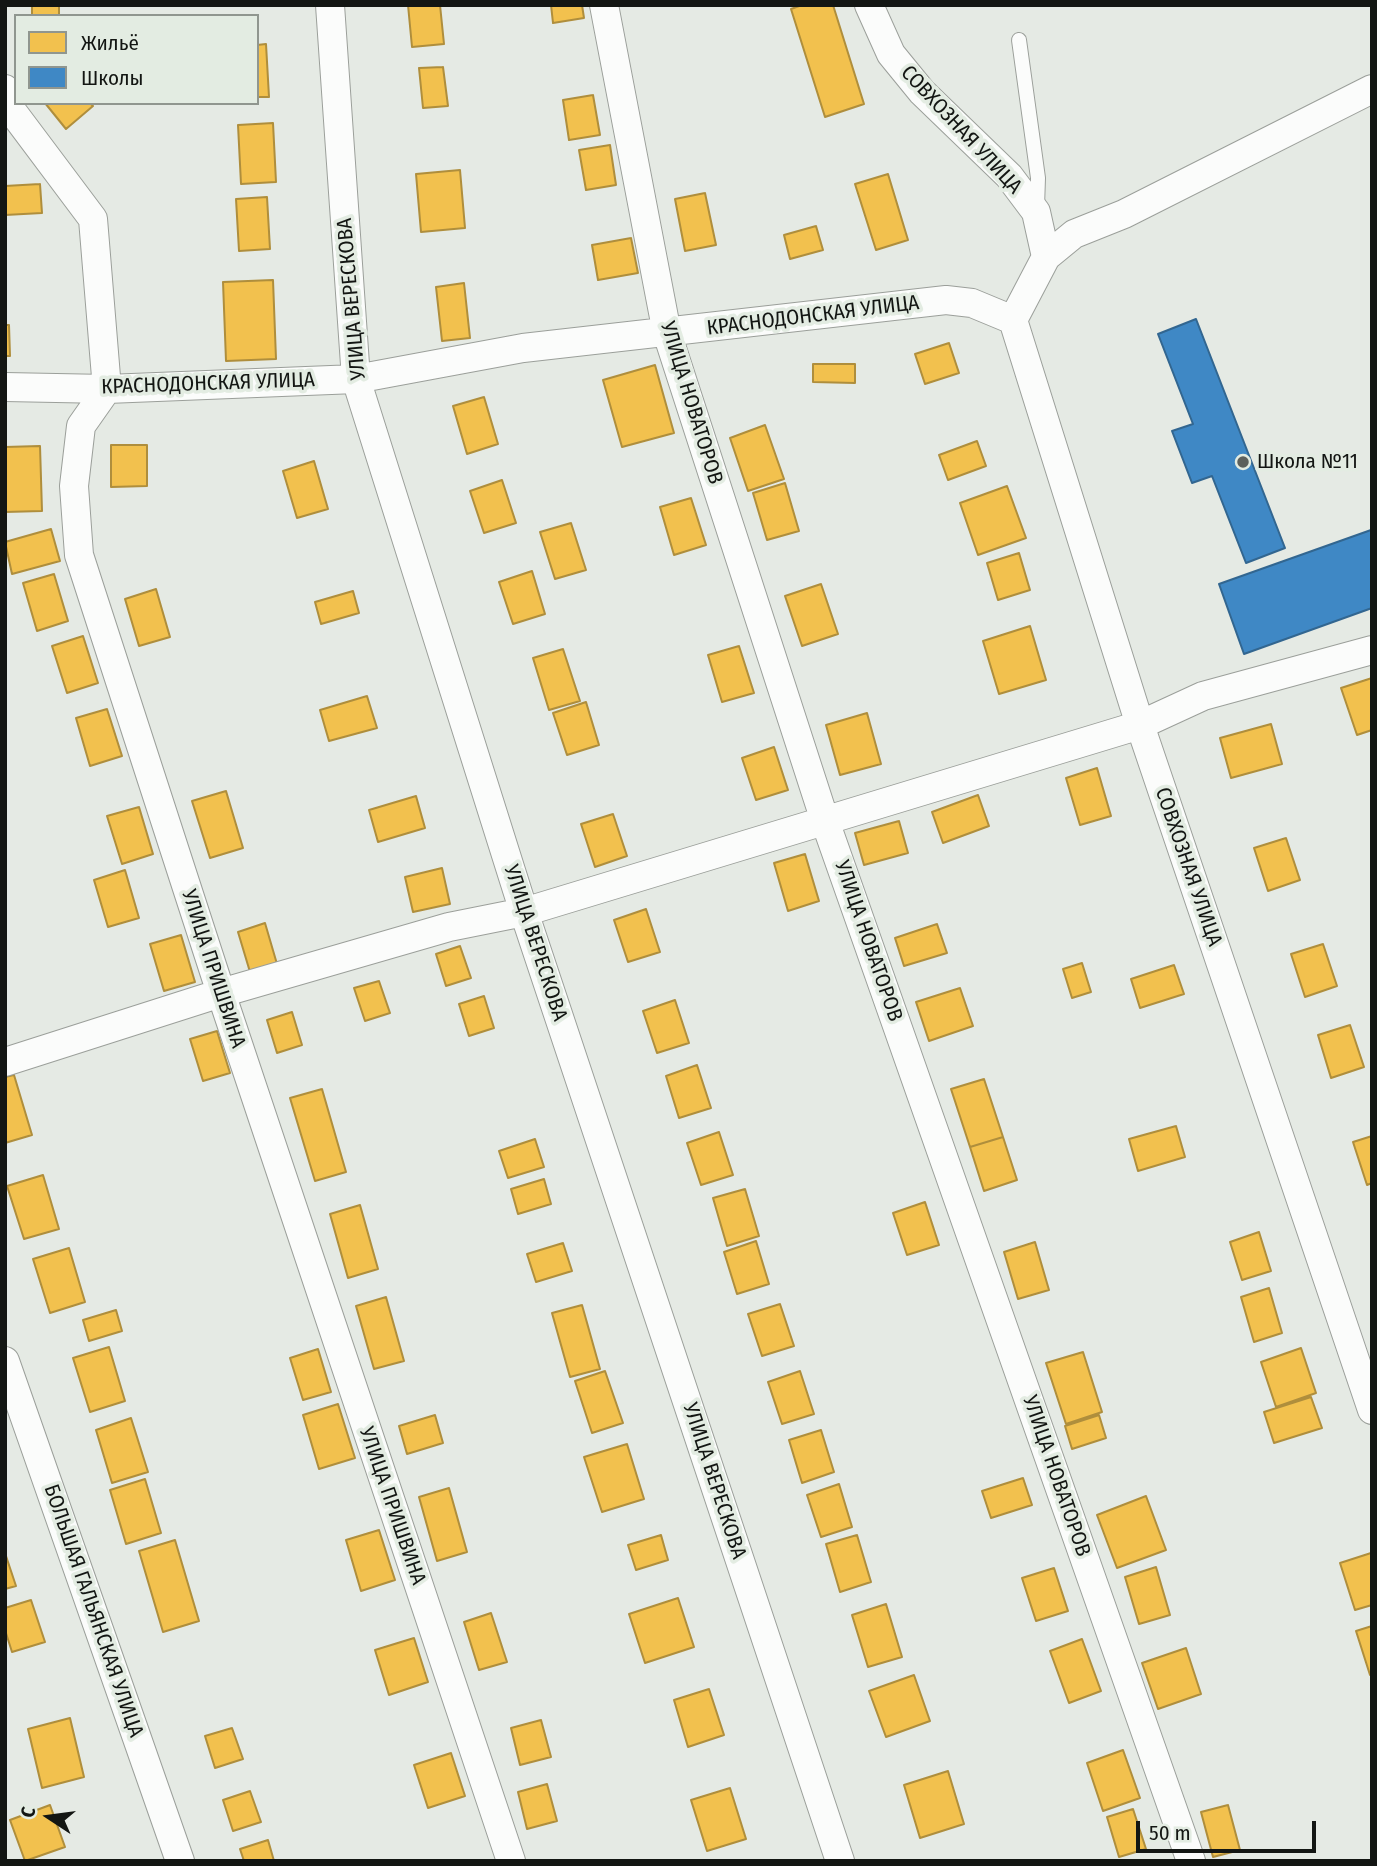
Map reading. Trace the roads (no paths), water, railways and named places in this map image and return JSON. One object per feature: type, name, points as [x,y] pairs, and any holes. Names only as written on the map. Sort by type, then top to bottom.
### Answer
[{"type":"street","name":"УЛИЦА ВЕРЕСКОВА","points":[[330,5],[356,379],[524,912],[841,1861]]},
{"type":"street","name":"УЛИЦА НОВАТОРОВ","points":[[604,5],[667,333],[825,821],[1191,1861]]},
{"type":"street","name":"СОВХОЗНАЯ УЛИЦА","points":[[869,5],[891,54],[922,92],[1009,177],[1036,212],[1046,257]]},
{"type":"street","points":[[5,89],[6,103],[93,219],[107,389]]},
{"type":"street","points":[[1013,320],[1046,257],[1074,234],[1124,214],[1372,89]]},
{"type":"street","name":"КРАСНОДОНСКАЯ УЛИЦА","points":[[5,387],[107,389],[356,379],[523,348],[946,300],[972,303],[1013,320]]},
{"type":"street","name":"СОВХОЗНАЯ УЛИЦА","points":[[1013,320],[1140,725],[1372,1410]]},
{"type":"street","name":"УЛИЦА ПРИШВИНА","points":[[107,389],[81,426],[74,486],[79,555],[220,993],[511,1861]]},
{"type":"street","points":[[5,1062],[220,993],[449,927],[524,912],[1140,725],[1203,696],[1372,650]]},
{"type":"street","name":"БОЛЬШАЯ ГАЛЬЯНСКАЯ УЛИЦА","points":[[5,1361],[180,1861]]},
{"type":"lane","points":[[1018,40],[1038,178],[1036,212]]},
{"type":"place","name":"Школа №11","points":[[1243,462]]}]
